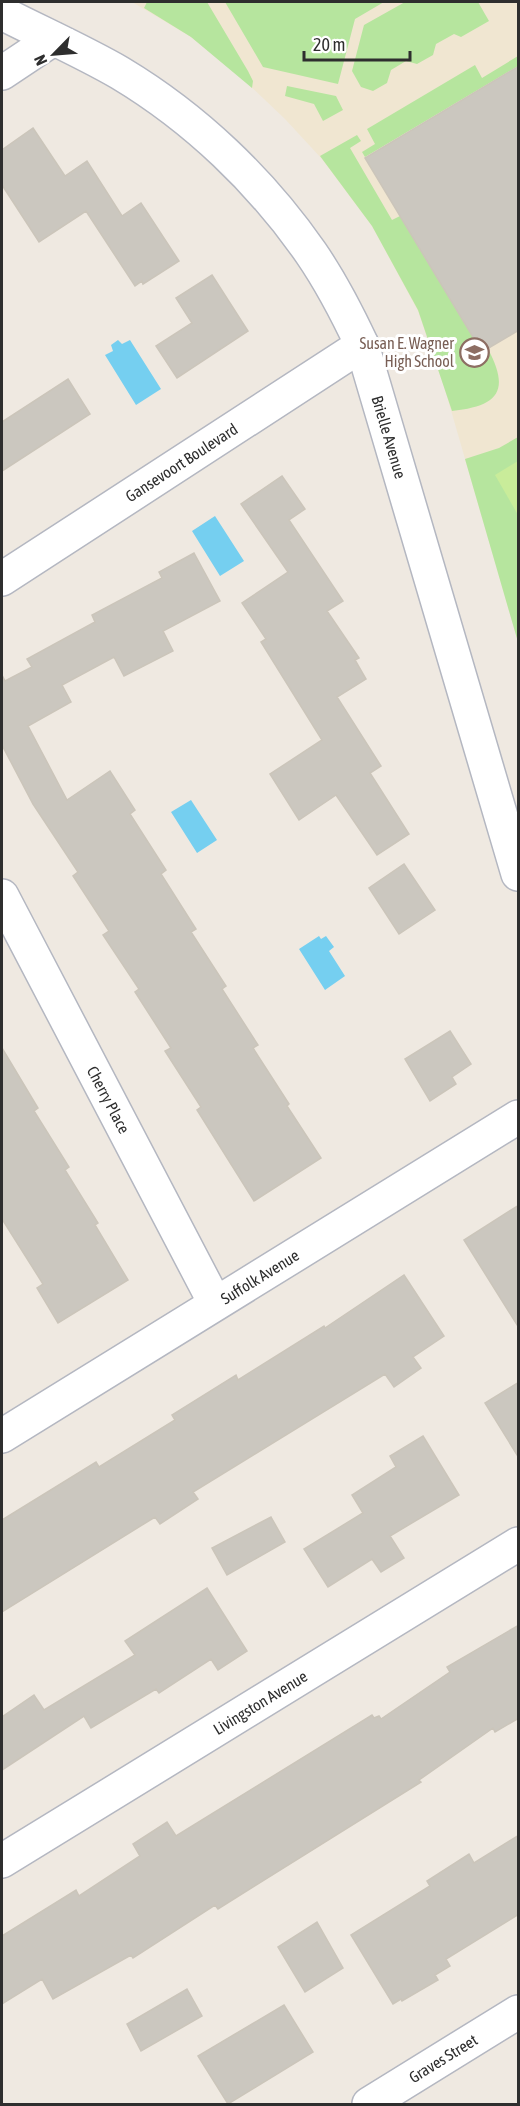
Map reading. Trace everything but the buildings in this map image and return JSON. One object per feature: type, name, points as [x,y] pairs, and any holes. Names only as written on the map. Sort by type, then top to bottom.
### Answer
[{"type":"street","name":"Brielle Avenue","points":[[2,13],[120,73],[179,114],[224,151],[271,200],[311,254],[344,308],[362,345],[519,874]]},
{"type":"street","points":[[2,73],[53,39]]},
{"type":"street","name":"Gansevoort Boulevard","points":[[2,579],[362,345]]},
{"type":"street","name":"Cherry Place","points":[[2,896],[215,1303]]},
{"type":"street","name":"Suffolk Avenue","points":[[2,1436],[519,1117]]},
{"type":"street","name":"Livingston Avenue","points":[[2,1861],[519,1544]]},
{"type":"street","name":"Graves Street","points":[[369,2104],[519,2012]]},
{"type":"shaded area","name":"Susan E. Wagner High School","points":[[132,2],[518,2],[518,642],[446,393],[418,311],[372,226],[322,159],[246,82],[191,37]]},
{"type":"green space","points":[[147,2],[207,2],[248,71],[253,81],[252,88],[191,37],[144,8]]},
{"type":"green space","points":[[225,2],[384,2],[355,19],[338,84],[263,67]]},
{"type":"green space","points":[[405,2],[478,2],[489,21],[461,37],[454,34],[436,44],[433,55],[417,64],[406,61],[391,70],[387,83],[373,91],[361,87],[352,71],[364,25]]},
{"type":"green space","points":[[518,56],[518,66],[365,157],[362,152],[375,144],[367,129],[475,65],[482,78]]},
{"type":"green space","points":[[287,86],[336,96],[343,110],[323,121],[314,104],[285,96]]},
{"type":"green space","points":[[357,135],[361,141],[350,148],[392,220],[400,216],[482,352],[488,349],[495,364],[499,386],[496,394],[489,401],[467,409],[452,411],[418,310],[372,226],[320,156]]},
{"type":"green space","points":[[518,437],[518,642],[465,459],[499,448]]},
{"type":"green space","points":[[518,461],[518,515],[495,475]]},
{"type":"water","points":[[118,340],[122,344],[130,340],[161,389],[136,405],[105,355],[113,351],[111,345]]},
{"type":"water","points":[[215,516],[244,561],[220,576],[192,531]]},
{"type":"water","points":[[191,800],[217,840],[197,853],[171,812]]},
{"type":"water","points":[[319,936],[321,939],[326,936],[334,947],[329,951],[345,976],[325,990],[299,949]]},
{"type":"place","name":"Susan E. Wagner High School","points":[[475,352]]}]
